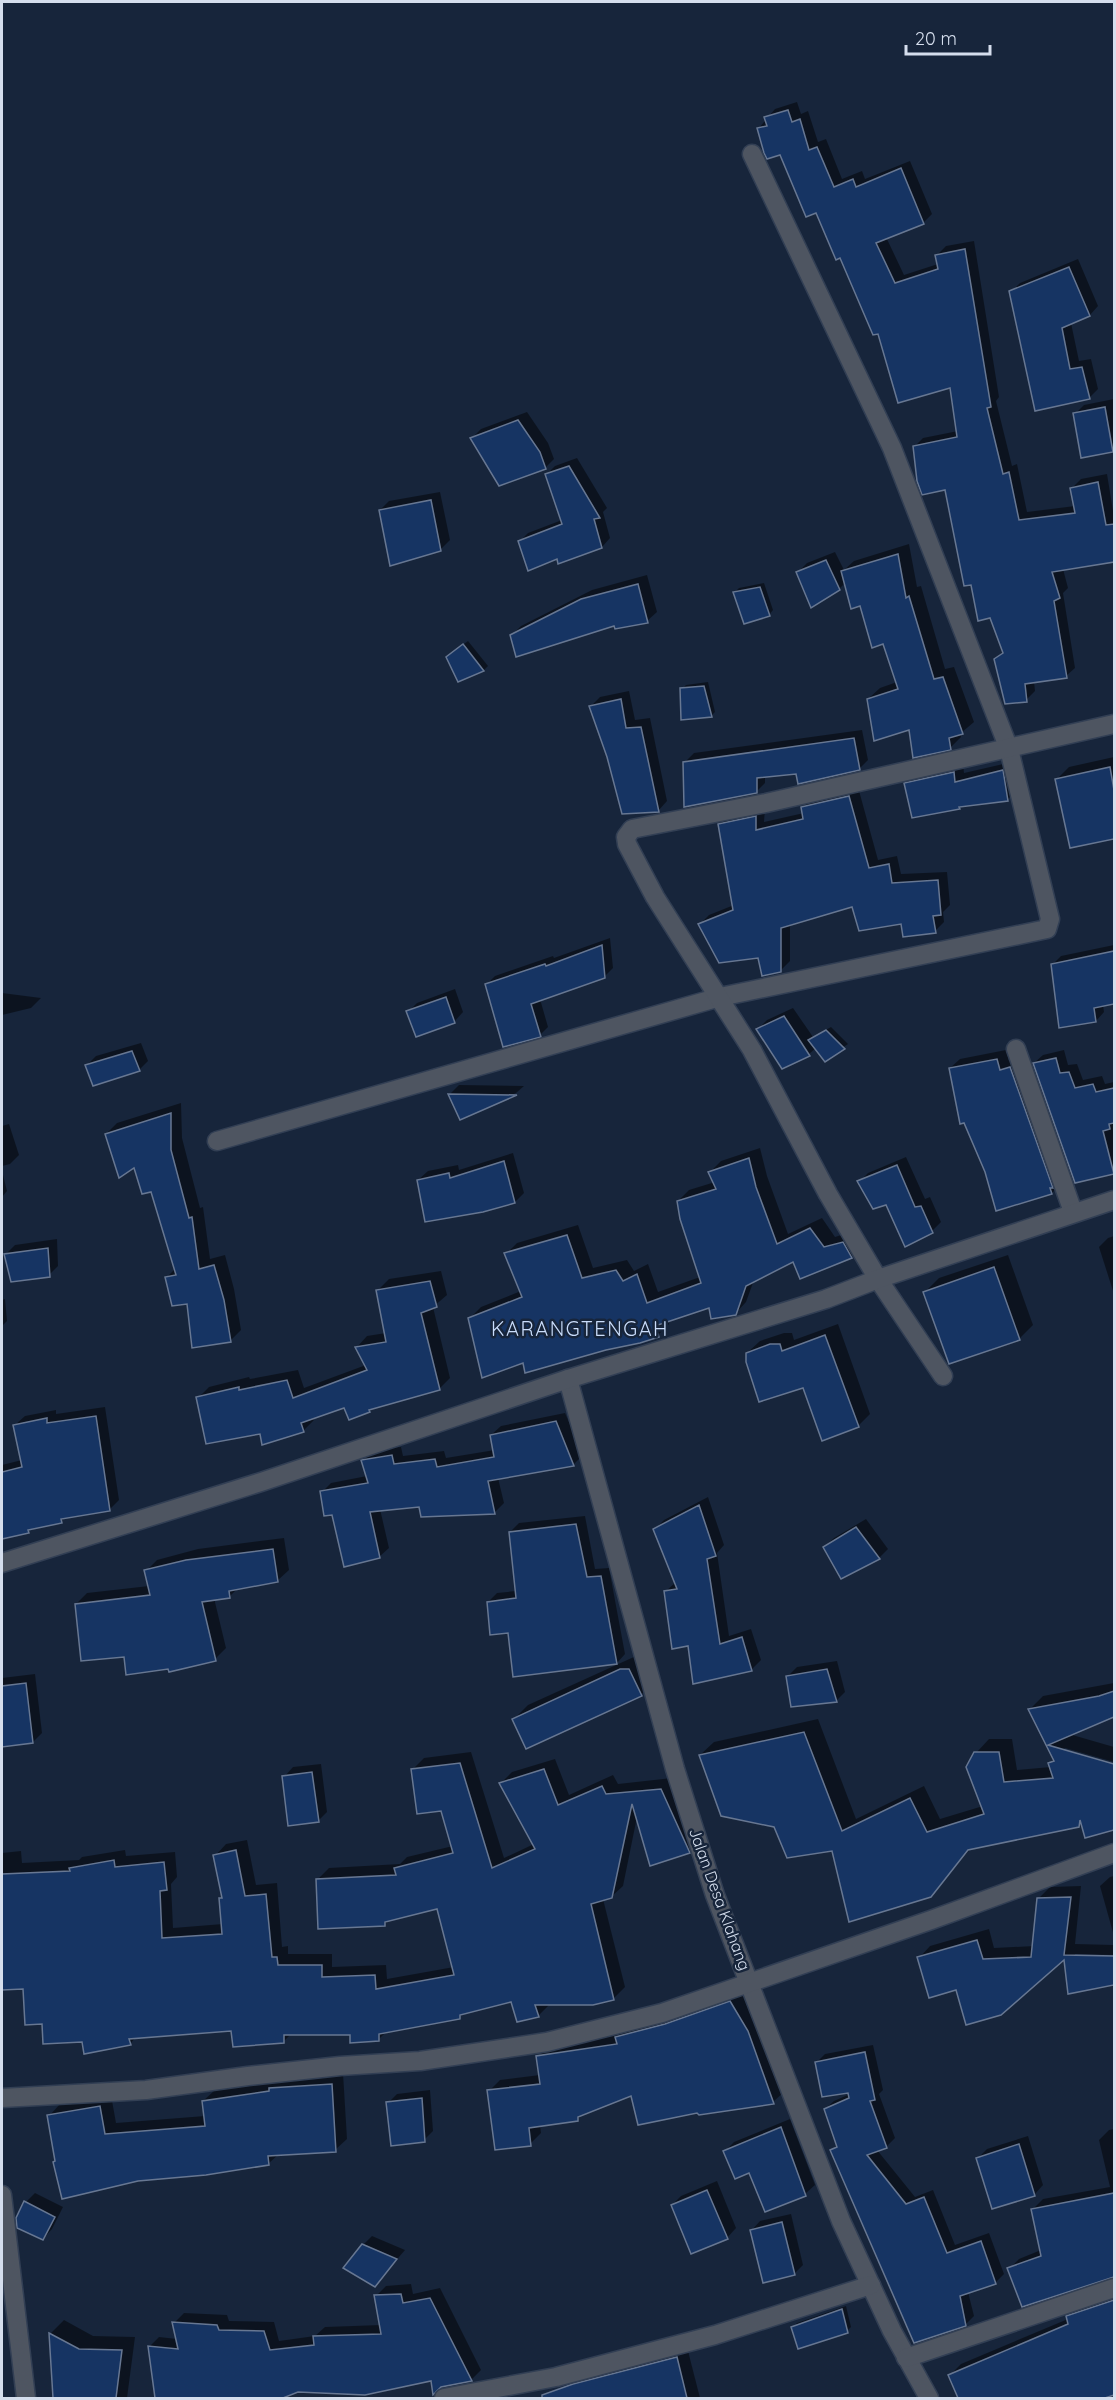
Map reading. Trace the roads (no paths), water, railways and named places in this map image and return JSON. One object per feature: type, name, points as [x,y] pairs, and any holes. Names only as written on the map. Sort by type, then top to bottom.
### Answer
[{"type":"street","points":[[217,1141],[720,996],[1047,929],[1050,919],[1009,749],[892,448],[752,154]]},
{"type":"street","points":[[943,1376],[878,1279],[828,1194],[752,1050],[720,996],[655,897],[627,844],[628,832],[632,829],[766,802],[1114,724]]},
{"type":"street","points":[[1016,1049],[1073,1212]]},
{"type":"street","points":[[2,1563],[261,1482],[568,1380],[826,1299],[878,1279],[1114,1200]]},
{"type":"street","name":"Jalan Desa Klahang","points":[[568,1380],[675,1769],[715,1895],[841,2221],[906,2358],[929,2398]]},
{"type":"street","points":[[2,2098],[146,2090],[248,2076],[420,2061],[547,2042],[662,2013],[1114,1853]]},
{"type":"street","points":[[2,2195],[26,2398]]},
{"type":"street","points":[[444,2398],[568,2374],[715,2335],[871,2285]]},
{"type":"street","points":[[906,2358],[1114,2288]]},
{"type":"district","name":"KARANGTENGAH","points":[[580,1329]]}]
